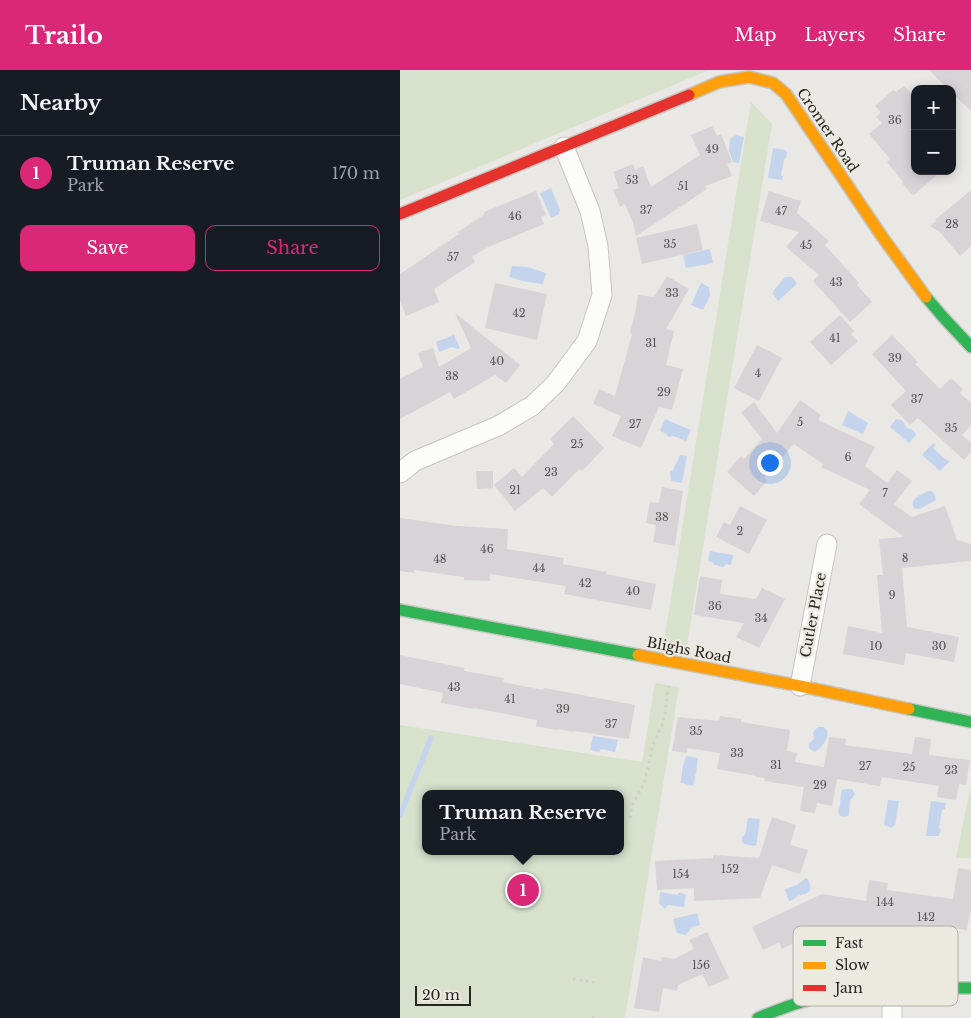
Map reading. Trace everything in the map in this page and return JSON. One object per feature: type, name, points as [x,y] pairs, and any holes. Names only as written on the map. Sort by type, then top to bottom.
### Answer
[{"type":"street","name":"Cromer Road","points":[[400,214],[719,82],[748,77],[773,83],[786,94],[884,240],[927,299],[971,347]]},
{"type":"street","points":[[400,473],[415,461],[498,426],[532,406],[556,384],[587,341],[602,295],[598,246],[590,211],[564,147]]},
{"type":"street","name":"Cutler Place","points":[[800,686],[827,544]]},
{"type":"street","name":"Blighs Road","points":[[400,610],[800,686],[971,722]]},
{"type":"street","points":[[958,988],[971,988]]},
{"type":"street","points":[[758,1018],[793,1004]]},
{"type":"path","points":[[630,818],[632,806],[644,783],[653,745],[663,724],[672,662]]},
{"type":"path","points":[[573,979],[597,983]]},
{"type":"green space","points":[[400,70],[709,70],[400,200]]},
{"type":"green space","points":[[751,102],[772,124],[687,645],[664,641]]},
{"type":"green space","points":[[655,683],[679,687],[625,1018],[400,1018],[400,725],[642,762]]},
{"type":"green space","points":[[971,785],[971,858],[956,858]]},
{"type":"water","points":[[736,135],[744,137],[739,163],[733,162],[729,151],[730,139]]},
{"type":"water","points":[[773,148],[787,152],[781,175],[783,176],[782,180],[768,178]]},
{"type":"water","points":[[551,188],[560,210],[559,214],[551,218],[540,193]]},
{"type":"water","points":[[710,249],[713,263],[686,268],[683,255]]},
{"type":"water","points":[[512,266],[528,267],[546,273],[543,284],[509,277]]},
{"type":"water","points":[[785,277],[792,277],[797,284],[778,301],[773,294],[774,290]]},
{"type":"water","points":[[701,283],[709,287],[710,296],[703,310],[691,305]]},
{"type":"water","points":[[454,335],[460,348],[452,347],[439,352],[436,342]]},
{"type":"water","points":[[848,411],[868,423],[863,434],[842,425]]},
{"type":"water","points":[[665,419],[691,430],[686,441],[673,436],[667,436],[667,434],[660,431]]},
{"type":"water","points":[[896,419],[902,420],[907,428],[915,433],[916,435],[909,443],[890,427]]},
{"type":"water","points":[[933,443],[936,445],[933,448],[950,461],[940,471],[922,455]]},
{"type":"water","points":[[680,455],[687,456],[682,483],[671,481],[670,472],[673,470]]},
{"type":"water","points":[[928,491],[932,491],[936,500],[920,509],[915,509],[913,506],[914,500]]},
{"type":"water","points":[[710,551],[733,555],[731,565],[726,564],[723,567],[708,561]]},
{"type":"water","points":[[818,727],[824,727],[828,734],[822,746],[814,752],[809,748],[809,744],[814,738],[813,732]]},
{"type":"water","points":[[593,736],[618,740],[615,752],[601,749],[599,752],[590,750]]},
{"type":"water","points":[[686,756],[698,758],[693,786],[681,783]]},
{"type":"water","points":[[845,789],[852,789],[855,794],[850,801],[849,815],[843,816],[839,815],[838,811],[841,793]]},
{"type":"water","points":[[888,800],[899,801],[895,826],[892,828],[884,825]]},
{"type":"water","points":[[931,801],[946,803],[945,809],[942,810],[939,836],[926,836]]},
{"type":"water","points":[[748,818],[760,819],[756,846],[744,844],[742,841]]},
{"type":"water","points":[[806,878],[808,879],[810,890],[789,901],[785,889],[797,885]]},
{"type":"water","points":[[660,892],[677,895],[680,892],[686,895],[684,907],[668,905],[665,909],[659,903]]},
{"type":"water","points":[[697,913],[700,925],[692,927],[686,935],[677,933],[673,919]]},
{"type":"building","points":[[929,70],[971,70],[971,111],[956,97],[956,85],[944,85]]},
{"type":"building","points":[[904,86],[911,94],[911,175],[936,175],[915,195],[912,195],[902,183],[887,162],[890,159],[869,134],[882,123],[876,117],[881,112],[875,106],[893,90],[896,92]]},
{"type":"building","points":[[712,126],[717,136],[721,134],[732,162],[727,164],[732,176],[705,186],[707,189],[636,236],[625,204],[620,207],[613,190],[619,188],[613,172],[633,164],[635,170],[643,166],[651,187],[700,155],[691,135]]},
{"type":"building","points":[[971,190],[971,246],[960,256],[940,232],[930,226]]},
{"type":"building","points":[[536,191],[546,215],[541,217],[544,224],[486,248],[472,257],[475,262],[434,289],[439,302],[406,316],[400,301],[400,274],[459,234],[458,232],[485,214],[484,212]]},
{"type":"building","points":[[769,191],[801,201],[797,213],[829,241],[825,245],[859,283],[857,285],[872,302],[850,322],[813,281],[819,275],[786,247],[799,232],[760,221]]},
{"type":"building","points":[[697,224],[703,250],[642,264],[636,238]]},
{"type":"building","points":[[667,276],[689,289],[666,329],[674,331],[666,365],[683,369],[672,410],[659,407],[641,448],[612,436],[621,416],[593,404],[599,389],[615,396],[632,334],[630,333],[638,295],[654,297]]},
{"type":"building","points":[[495,283],[547,294],[537,340],[485,328]]},
{"type":"building","points":[[455,313],[520,365],[506,383],[495,375],[454,399],[450,392],[400,419],[400,379],[423,367],[418,353],[433,348],[439,367],[471,348]]},
{"type":"building","points":[[840,315],[854,331],[851,334],[858,341],[831,365],[810,342]]},
{"type":"building","points":[[892,335],[918,362],[915,364],[940,389],[951,378],[963,389],[960,393],[971,403],[971,425],[962,435],[971,443],[971,452],[964,460],[918,418],[910,425],[891,405],[906,391],[872,354]]},
{"type":"building","points":[[757,345],[782,358],[759,401],[734,388]]},
{"type":"building","points":[[800,400],[821,415],[818,420],[875,447],[865,466],[887,483],[897,470],[912,481],[894,504],[912,517],[945,506],[957,540],[971,544],[971,561],[902,568],[907,627],[959,637],[954,662],[906,653],[904,665],[843,654],[848,626],[882,633],[877,575],[883,575],[879,539],[904,537],[859,504],[870,490],[821,467],[823,464],[794,444],[764,478],[767,481],[754,496],[727,472],[741,456],[744,459],[762,439],[741,412],[754,402],[777,433]]},
{"type":"building","points":[[573,416],[604,448],[582,471],[579,469],[552,497],[543,488],[515,511],[494,485],[514,468],[522,477],[554,444],[550,439]]},
{"type":"building","points":[[476,471],[493,471],[493,488],[477,489]]},
{"type":"building","points":[[662,487],[683,491],[675,546],[653,542],[656,525],[646,523],[650,502],[659,503]]},
{"type":"building","points":[[740,506],[767,520],[749,554],[716,537],[724,522],[730,525]]},
{"type":"building","points":[[400,518],[457,526],[508,529],[507,549],[564,558],[563,564],[656,584],[651,610],[564,594],[566,586],[490,574],[490,581],[464,580],[464,577],[414,570],[414,573],[400,571]]},
{"type":"building","points":[[700,576],[722,580],[720,594],[756,599],[762,588],[785,599],[759,648],[736,637],[744,623],[694,615]]},
{"type":"building","points":[[400,655],[465,668],[464,671],[504,678],[503,682],[635,705],[629,739],[536,726],[537,720],[441,703],[443,693],[400,684]]},
{"type":"building","points":[[720,716],[741,719],[741,722],[790,730],[787,751],[797,753],[795,762],[824,767],[829,737],[846,739],[845,745],[912,754],[915,737],[931,739],[929,755],[970,760],[966,785],[959,784],[956,800],[937,797],[939,786],[882,777],[880,786],[837,779],[832,806],[817,803],[815,813],[800,811],[804,787],[764,781],[765,778],[717,769],[720,753],[687,748],[687,753],[672,751],[678,717],[719,721]]},
{"type":"building","points":[[772,817],[796,825],[790,845],[808,850],[800,874],[772,865],[760,898],[694,901],[694,888],[657,890],[655,861],[713,858],[713,855],[759,858]]},
{"type":"building","points":[[958,868],[971,870],[971,912],[967,930],[958,929],[958,926],[793,926],[793,944],[782,949],[779,942],[763,950],[752,927],[822,894],[866,901],[869,880],[888,883],[887,890],[953,899]]},
{"type":"building","points":[[707,932],[729,978],[709,987],[702,974],[678,985],[677,991],[663,988],[659,1012],[634,1008],[643,957],[661,961],[662,957],[674,959],[694,949],[689,940]]},
{"type":"waterway","points":[[400,815],[431,738]]},
{"type":"traffic: fast","points":[[926,297],[971,347]]},
{"type":"traffic: fast","points":[[400,610],[638,655]]},
{"type":"traffic: fast","points":[[909,709],[971,722]]},
{"type":"traffic: fast","points":[[958,988],[971,988]]},
{"type":"traffic: fast","points":[[758,1018],[793,1004]]},
{"type":"traffic: slow","points":[[689,95],[719,82],[749,77],[773,83],[786,94],[881,235],[926,297]]},
{"type":"traffic: slow","points":[[638,655],[909,709]]},
{"type":"traffic: jam","points":[[400,214],[689,95]]},
{"type":"place","name":"Truman Reserve","points":[[523,890]]}]
